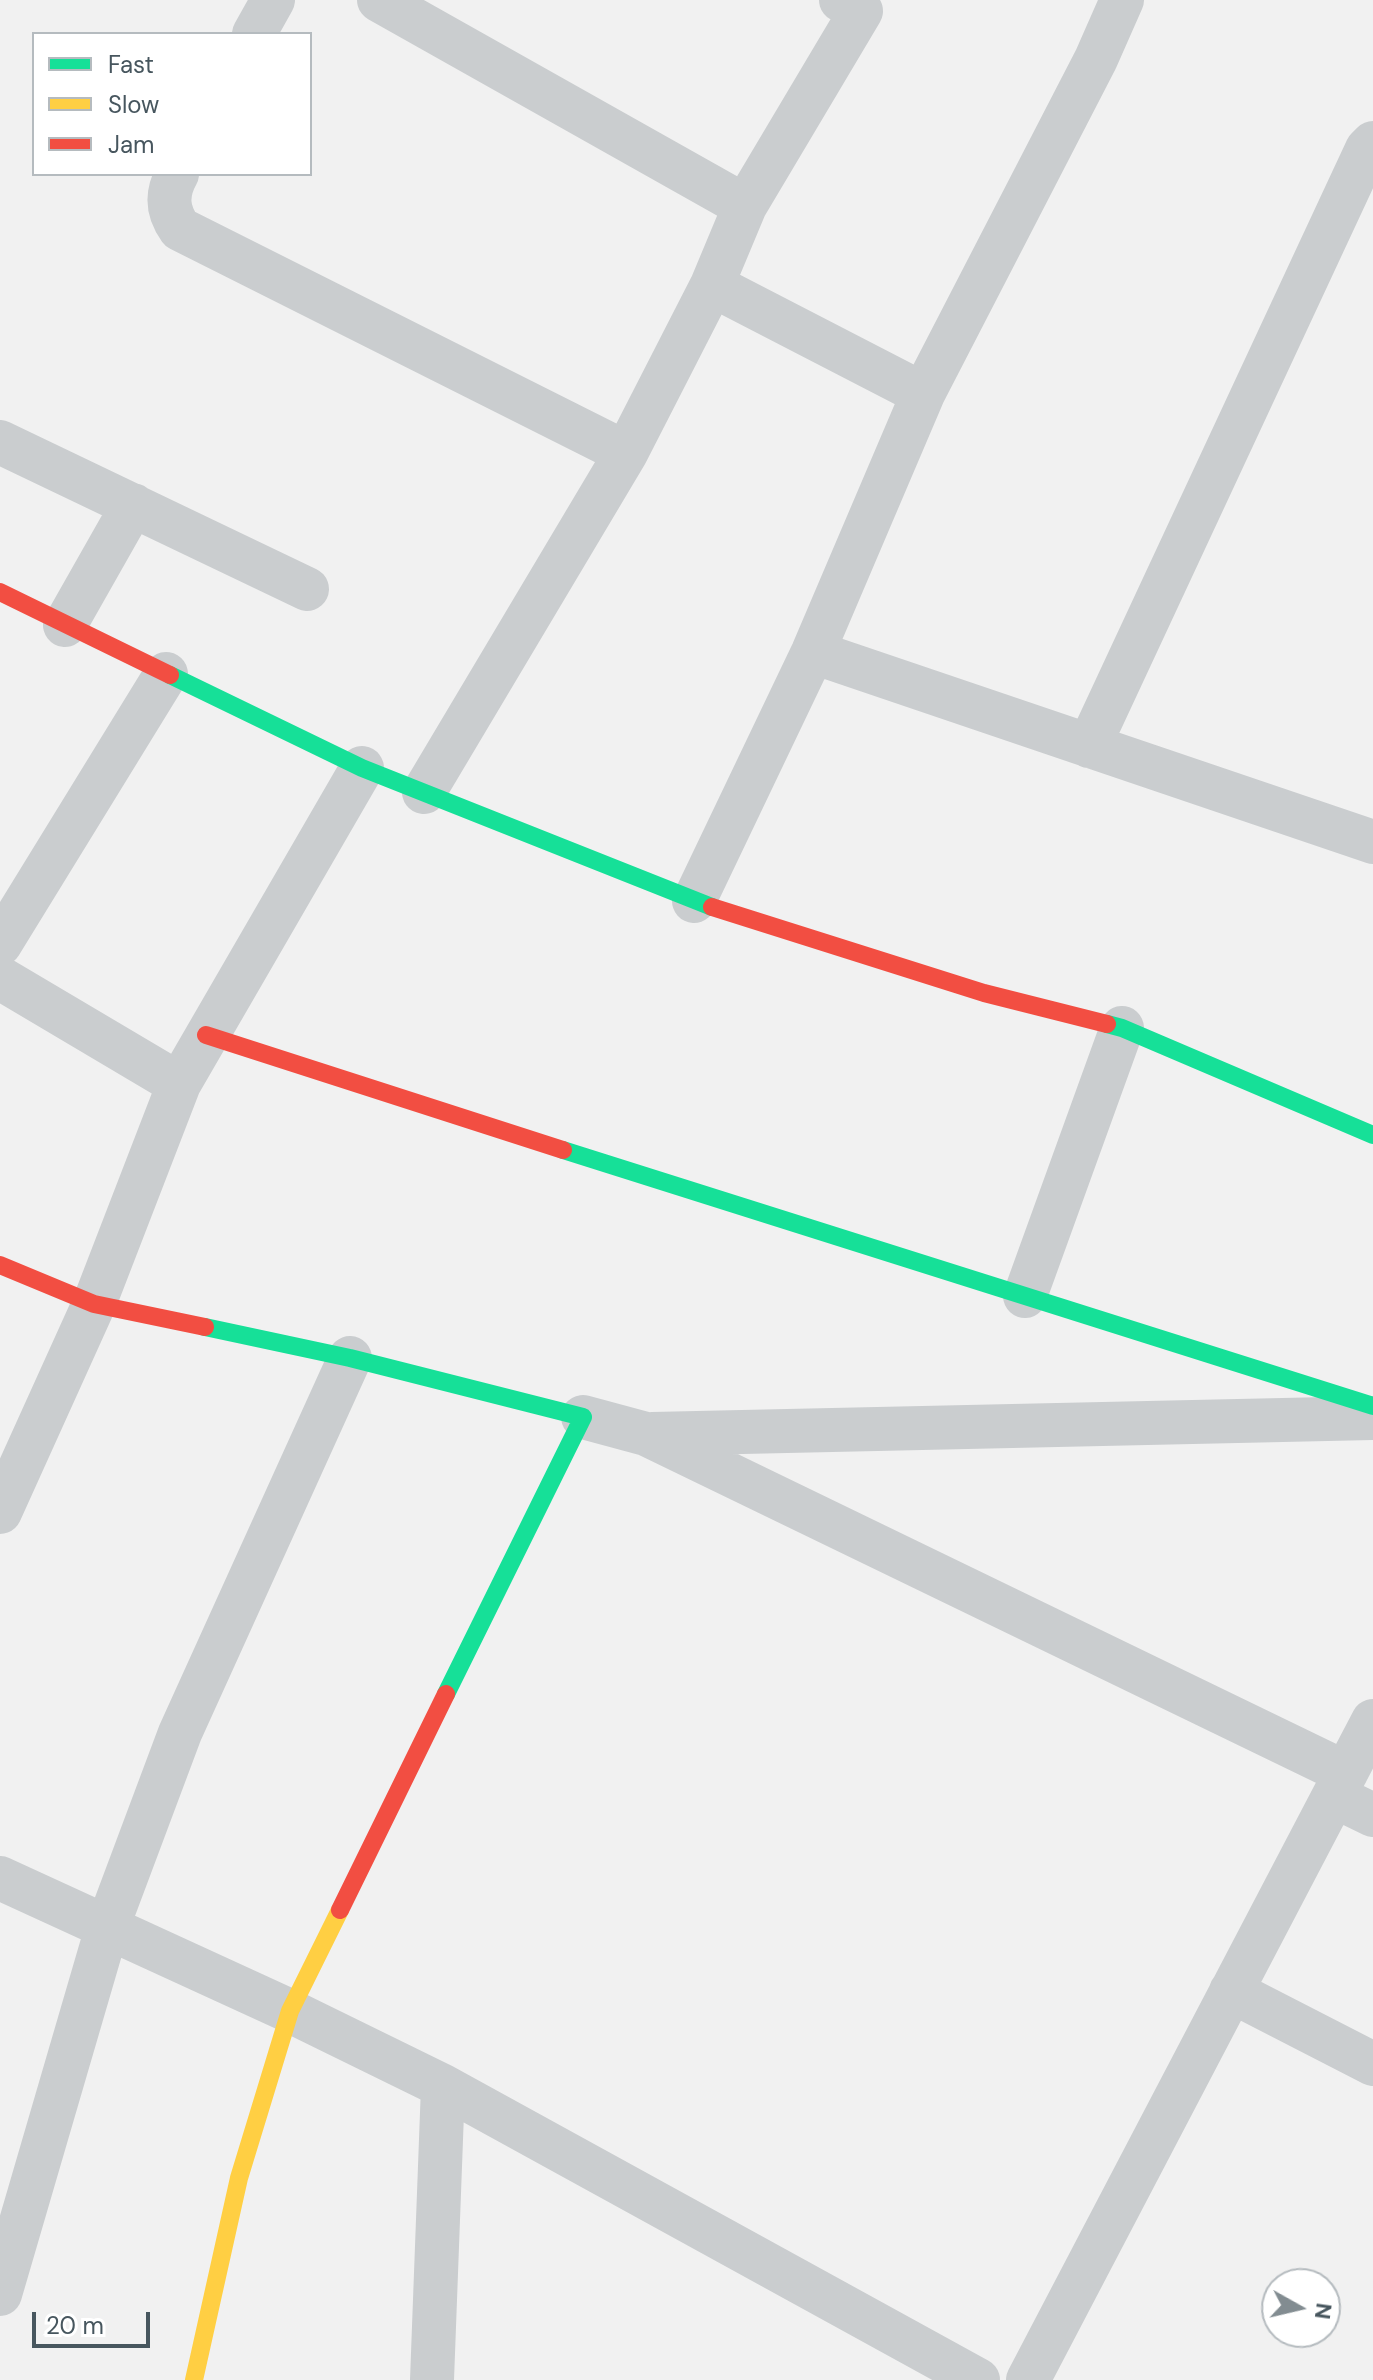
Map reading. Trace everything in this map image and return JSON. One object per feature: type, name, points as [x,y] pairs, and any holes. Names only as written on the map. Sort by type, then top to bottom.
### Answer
[{"type":"street","points":[[255,32],[273,0]]},
{"type":"street","points":[[379,0],[745,206]]},
{"type":"street","points":[[694,901],[813,652],[923,394],[1096,59],[1122,0]]},
{"type":"street","points":[[424,792],[626,453],[712,285],[745,206],[857,4]]},
{"type":"street","points":[[1089,746],[1367,149],[1373,143]]},
{"type":"street","points":[[176,176],[170,187],[169,205],[171,217],[180,229],[626,453]]},
{"type":"street","points":[[712,285],[923,394]]},
{"type":"street","points":[[0,442],[307,589]]},
{"type":"street","points":[[65,625],[133,505]]},
{"type":"street","points":[[0,592],[362,768],[694,901],[984,993],[1122,1028],[1373,1135]]},
{"type":"street","points":[[813,652],[1373,842]]},
{"type":"street","points":[[0,944],[166,674]]},
{"type":"street","points":[[0,1512],[94,1304],[179,1084],[362,768]]},
{"type":"street","points":[[0,978],[179,1084]]},
{"type":"street","points":[[1025,1296],[1122,1028]]},
{"type":"street","points":[[206,1035],[1373,1406]]},
{"type":"street","points":[[0,1265],[94,1304],[350,1358],[646,1434],[1340,1785],[1373,1815]]},
{"type":"street","points":[[0,2294],[107,1928],[180,1733],[350,1358]]},
{"type":"street","points":[[194,2380],[239,2178],[290,2011],[583,1417]]},
{"type":"street","points":[[646,1434],[1373,1418]]},
{"type":"street","points":[[1028,2380],[1373,1721]]},
{"type":"street","points":[[0,1878],[290,2011],[443,2086],[978,2380]]},
{"type":"street","points":[[1231,1991],[1373,2064]]},
{"type":"street","points":[[432,2380],[443,2086]]},
{"type":"traffic: fast","points":[[170,675],[362,768],[712,907]]},
{"type":"traffic: fast","points":[[1107,1024],[1373,1135]]},
{"type":"traffic: fast","points":[[563,1150],[1373,1406]]},
{"type":"traffic: fast","points":[[205,1327],[350,1358],[583,1417],[446,1694]]},
{"type":"traffic: slow","points":[[194,2380],[239,2178],[290,2011],[340,1910]]},
{"type":"traffic: jam","points":[[0,592],[170,675]]},
{"type":"traffic: jam","points":[[712,907],[984,993],[1107,1024]]},
{"type":"traffic: jam","points":[[206,1035],[563,1150]]},
{"type":"traffic: jam","points":[[0,1265],[94,1304],[205,1327]]},
{"type":"traffic: jam","points":[[340,1910],[446,1694]]}]
